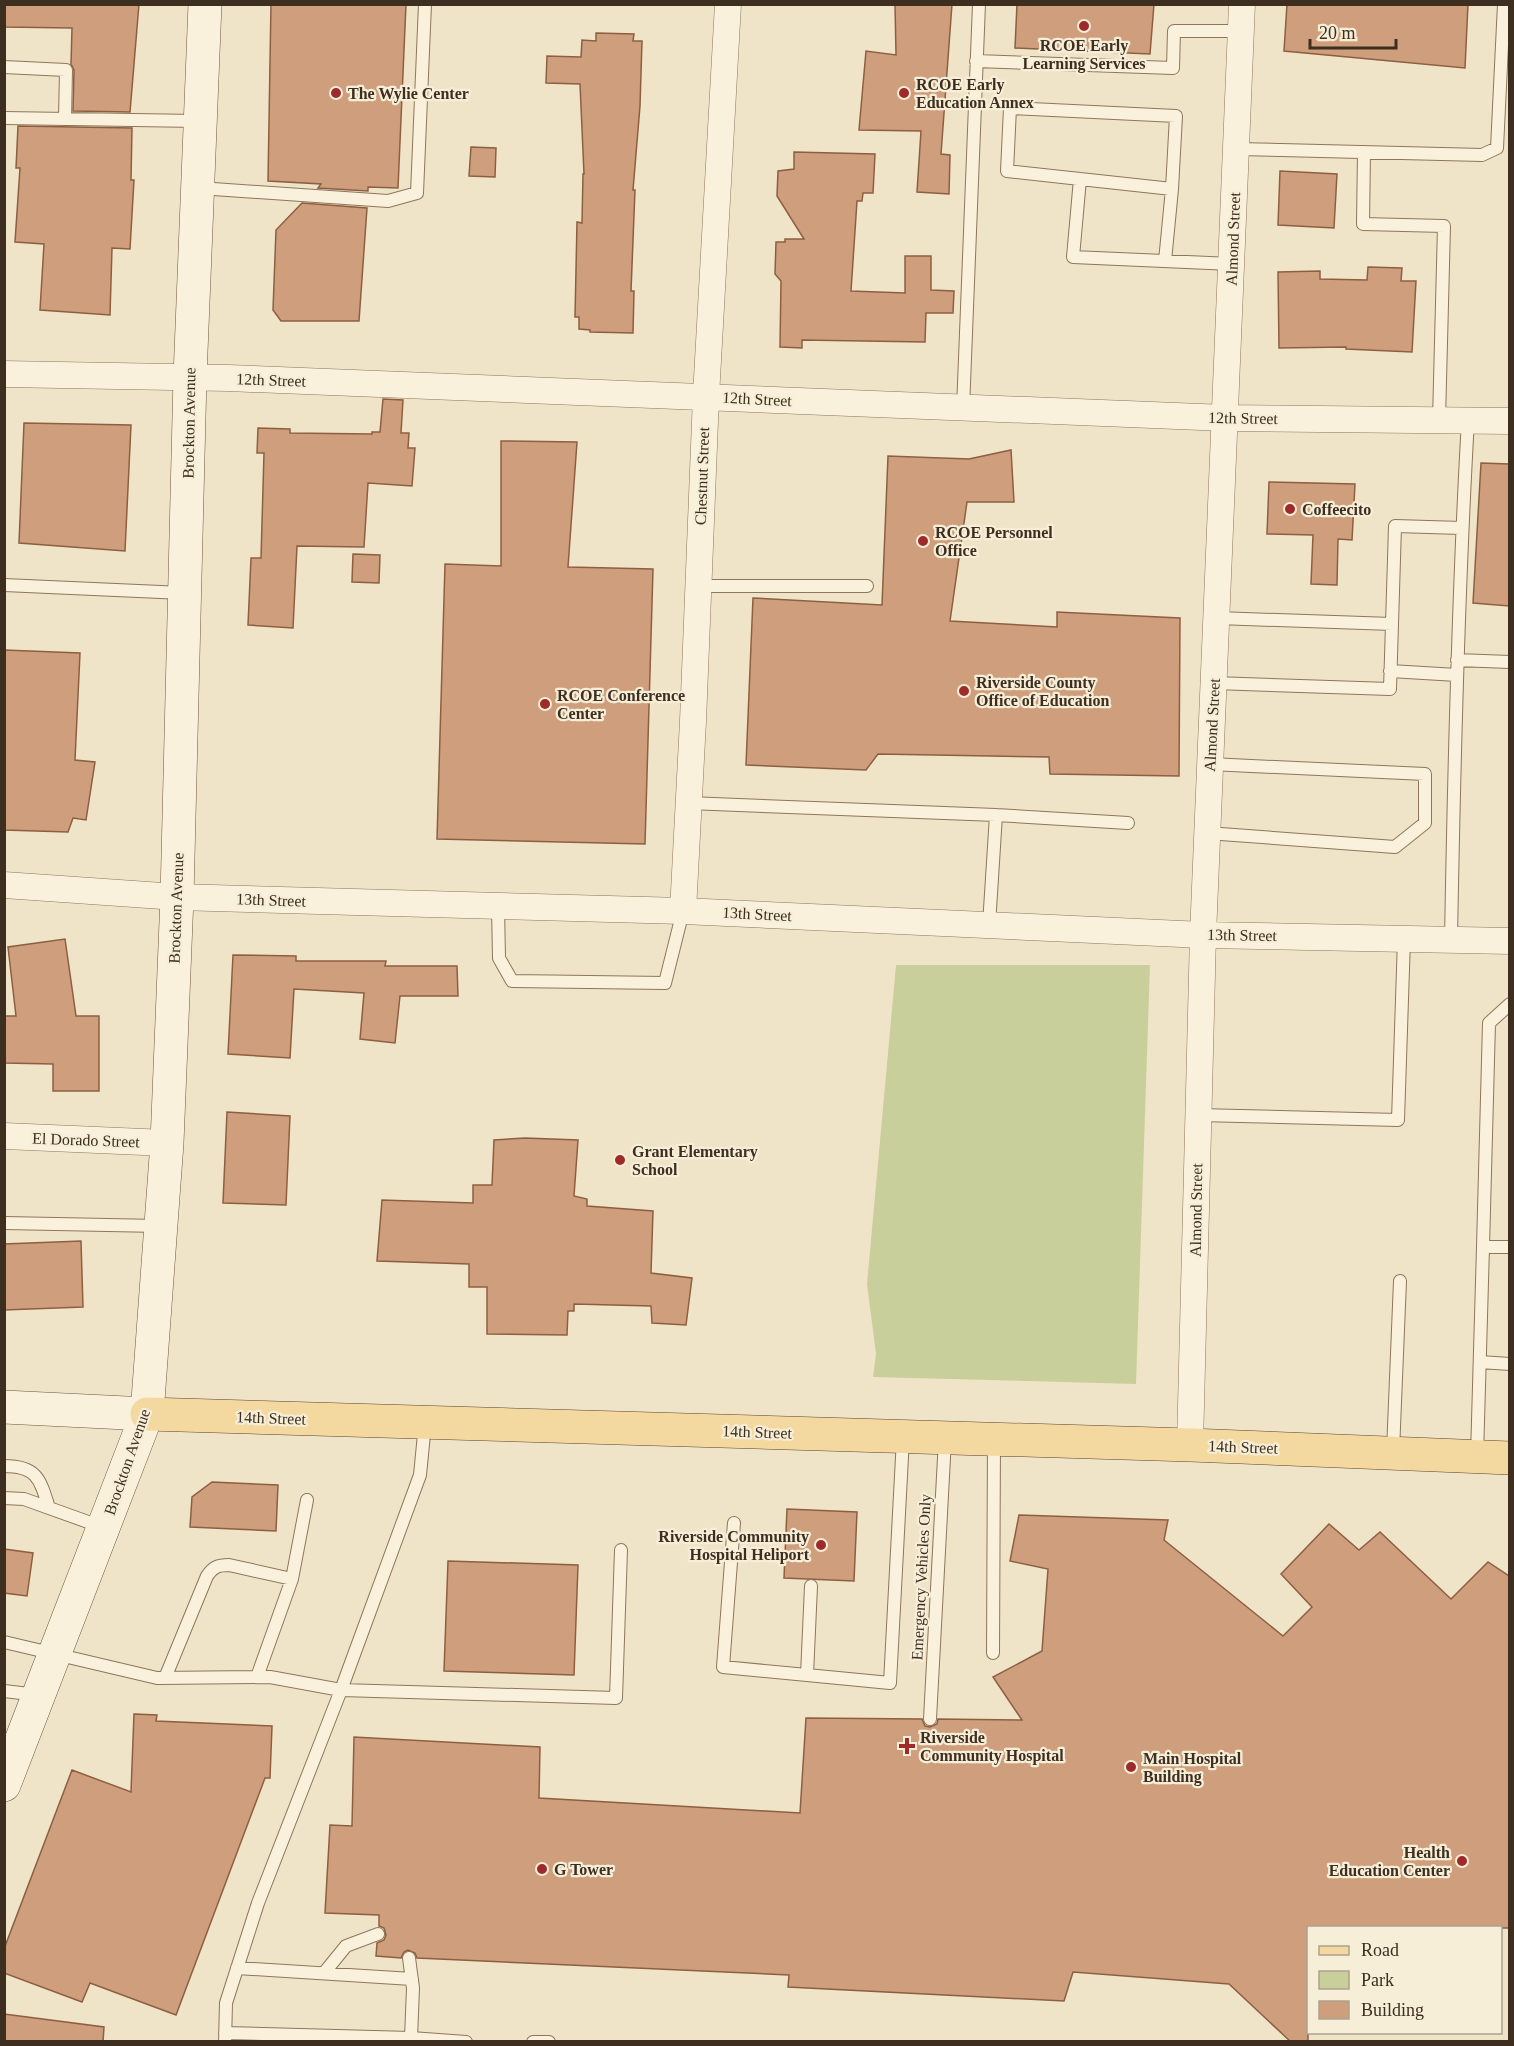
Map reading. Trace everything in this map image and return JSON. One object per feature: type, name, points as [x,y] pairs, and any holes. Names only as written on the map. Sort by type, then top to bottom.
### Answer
[{"type":"main road","name":"Brockton Avenue","points":[[4,1785],[147,1414],[167,1143],[177,897],[190,377],[205,4]]},
{"type":"main road","name":"14th Street","points":[[4,1407],[147,1414],[1190,1445],[1509,1458]]},
{"type":"street","name":"Chestnut Street","points":[[683,911],[706,396],[728,4]]},
{"type":"street","name":"Almond Street","points":[[1190,1445],[1203,935],[1242,4]]},
{"type":"street","name":"12th Street","points":[[4,374],[190,377],[1226,418],[1509,421]]},
{"type":"street","name":"13th Street","points":[[4,885],[177,897],[683,911],[1203,935],[1509,941]]},
{"type":"street","name":"El Dorado Street","points":[[4,1136],[167,1143]]},
{"type":"lane","points":[[198,188],[388,201],[417,193],[425,4]]},
{"type":"lane","points":[[963,409],[979,4]]},
{"type":"lane","points":[[1237,149],[1482,155],[1497,148],[1504,4]]},
{"type":"lane","points":[[976,61],[1173,68],[1174,31],[1242,31]]},
{"type":"lane","points":[[4,68],[66,69],[65,119]]},
{"type":"lane","points":[[1165,261],[1172,189],[1176,116],[1010,108],[1007,171],[1172,189]]},
{"type":"lane","points":[[4,118],[200,121]]},
{"type":"lane","points":[[1364,152],[1363,224],[1444,226],[1439,420]]},
{"type":"lane","points":[[1080,179],[1073,257],[1232,264]]},
{"type":"lane","points":[[1451,940],[1457,660],[1468,420]]},
{"type":"lane","points":[[1214,682],[1390,689],[1386,624],[1395,526],[1462,528]]},
{"type":"lane","points":[[4,585],[185,593]]},
{"type":"lane","points":[[698,586],[867,586]]},
{"type":"lane","points":[[1217,618],[1386,624]]},
{"type":"lane","points":[[1457,660],[1509,662]]},
{"type":"lane","points":[[1390,671],[1457,675]]},
{"type":"lane","points":[[1207,833],[1395,847],[1425,823],[1425,774],[1210,764]]},
{"type":"lane","points":[[688,803],[996,815],[1128,823]]},
{"type":"lane","points":[[989,925],[996,815]]},
{"type":"lane","points":[[498,907],[499,958],[512,981],[665,983],[683,911]]},
{"type":"lane","points":[[1198,1115],[1398,1120],[1404,939]]},
{"type":"lane","points":[[1477,1456],[1489,1023],[1509,1004]]},
{"type":"lane","points":[[4,1223],[161,1226]]},
{"type":"lane","points":[[1483,1247],[1509,1247]]},
{"type":"lane","points":[[1393,1453],[1400,1281]]},
{"type":"lane","points":[[1480,1362],[1509,1364]]},
{"type":"lane","points":[[425,1422],[420,1475],[341,1690],[258,1903],[226,2003],[225,2037],[411,2038],[466,2042]]},
{"type":"lane","points":[[734,1523],[723,1667],[890,1683],[903,1436]]},
{"type":"lane","name":"Emergency Vehicles Only","points":[[930,1719],[945,1438]]},
{"type":"lane","points":[[993,1653],[994,1439]]},
{"type":"lane","points":[[4,1466],[22,1466],[33,1473],[42,1487],[49,1508]]},
{"type":"lane","points":[[4,1498],[24,1499],[103,1527]]},
{"type":"lane","points":[[257,1677],[292,1579],[307,1500]]},
{"type":"lane","points":[[4,1642],[157,1678],[270,1677],[341,1690],[616,1698],[621,1550]]},
{"type":"lane","points":[[165,1678],[211,1569],[220,1565],[229,1565],[292,1579]]},
{"type":"lane","points":[[807,1675],[811,1586]]},
{"type":"lane","points":[[4,1691],[39,1695]]},
{"type":"lane","points":[[324,1973],[346,1946],[378,1934]]},
{"type":"lane","points":[[409,1958],[413,2013],[411,2038]]},
{"type":"lane","points":[[237,1968],[412,1979]]},
{"type":"lane","points":[[533,2042],[549,2042]]},
{"type":"green space","points":[[896,965],[1150,965],[1136,1384],[873,1377],[876,1354],[867,1284]]},
{"type":"building","points":[[4,4],[139,4],[130,112],[73,111],[72,28],[4,27]]},
{"type":"building","name":"The Wylie Center","points":[[271,4],[406,4],[398,188],[368,187],[368,191],[318,188],[321,184],[268,181]]},
{"type":"building","name":"RCOE Early Education Annex","points":[[895,4],[952,4],[941,154],[950,155],[949,194],[917,192],[921,131],[859,130],[866,51],[896,55]]},
{"type":"building","name":"RCOE Early Learning Services","points":[[1017,4],[1154,4],[1150,54],[1015,48]]},
{"type":"building","points":[[1287,4],[1468,4],[1465,68],[1284,51]]},
{"type":"building","points":[[596,33],[634,34],[633,41],[642,41],[640,106],[633,190],[635,190],[631,291],[634,291],[633,333],[590,332],[590,330],[579,329],[579,317],[575,317],[577,222],[582,223],[584,174],[580,84],[546,83],[547,56],[581,57],[582,40],[596,41]]},
{"type":"building","points":[[18,126],[132,128],[131,180],[134,180],[130,249],[112,248],[110,315],[40,310],[44,244],[15,242],[20,168],[16,168]]},
{"type":"building","points":[[471,147],[496,148],[495,177],[469,176]]},
{"type":"building","points":[[794,152],[875,154],[873,193],[863,193],[862,201],[857,201],[851,291],[905,293],[905,256],[931,256],[931,290],[954,291],[953,313],[926,313],[925,342],[802,340],[802,348],[780,347],[781,281],[775,274],[776,242],[785,242],[785,239],[804,239],[777,196],[778,171],[794,169]]},
{"type":"building","points":[[1280,171],[1337,174],[1334,228],[1278,225]]},
{"type":"building","points":[[302,203],[367,208],[359,321],[281,321],[273,310],[276,230]]},
{"type":"building","points":[[1368,267],[1402,268],[1401,281],[1416,281],[1412,352],[1346,349],[1346,347],[1279,348],[1278,272],[1320,271],[1320,279],[1367,280]]},
{"type":"building","points":[[383,399],[403,400],[401,433],[409,433],[408,448],[415,448],[412,486],[368,483],[364,547],[297,546],[293,628],[248,625],[251,558],[261,558],[264,453],[257,453],[258,428],[290,429],[290,433],[372,434],[372,432],[380,432]]},
{"type":"building","points":[[24,423],[131,425],[125,551],[19,543]]},
{"type":"building","name":"RCOE Conference Center","points":[[501,441],[577,442],[568,567],[653,569],[645,844],[437,839],[445,564],[501,566]]},
{"type":"building","name":"Riverside County Office of Education","points":[[1011,450],[1014,502],[967,502],[950,621],[1057,627],[1057,612],[1180,618],[1179,776],[1050,774],[1049,757],[878,754],[866,770],[746,765],[753,598],[882,605],[888,456],[969,459]]},
{"type":"building","points":[[1481,463],[1509,464],[1509,606],[1473,603]]},
{"type":"building","points":[[1269,482],[1355,484],[1352,540],[1338,539],[1337,585],[1311,584],[1313,535],[1267,534]]},
{"type":"building","points":[[353,554],[380,555],[379,583],[352,582]]},
{"type":"building","points":[[4,650],[80,653],[75,760],[95,762],[86,820],[73,818],[68,832],[4,830]]},
{"type":"building","points":[[65,939],[76,1016],[99,1016],[99,1091],[53,1091],[53,1064],[4,1063],[4,1016],[16,1016],[8,947]]},
{"type":"building","points":[[233,955],[296,956],[296,961],[386,961],[385,966],[457,966],[458,996],[400,996],[395,1043],[360,1039],[364,993],[294,989],[290,1058],[228,1054]]},
{"type":"building","points":[[227,1112],[290,1116],[286,1205],[223,1203]]},
{"type":"building","points":[[525,1138],[578,1140],[574,1196],[587,1199],[587,1206],[653,1211],[651,1273],[692,1278],[686,1325],[652,1323],[651,1306],[574,1304],[574,1311],[568,1311],[567,1335],[487,1334],[487,1287],[469,1287],[469,1264],[377,1261],[382,1200],[473,1203],[473,1185],[492,1185],[494,1140]]},
{"type":"building","points":[[81,1241],[83,1307],[4,1310],[4,1244]]},
{"type":"building","points":[[212,1482],[278,1485],[276,1531],[190,1527],[192,1497]]},
{"type":"building","name":"Riverside Community Hospital Heliport","points":[[787,1509],[857,1512],[854,1581],[784,1578]]},
{"type":"building","name":"Main Hospital Building","points":[[1019,1515],[1168,1520],[1164,1540],[1283,1636],[1312,1607],[1281,1574],[1329,1524],[1359,1550],[1380,1532],[1451,1599],[1488,1562],[1509,1576],[1509,1928],[1502,1928],[1502,1926],[1307,1926],[1308,2042],[1291,2042],[1229,1984],[1073,1972],[1064,2001],[788,1987],[789,1975],[417,1958],[415,1953],[408,1950],[401,1958],[376,1956],[377,1943],[384,1940],[386,1935],[384,1928],[379,1926],[379,1915],[325,1913],[330,1825],[352,1826],[354,1737],[540,1747],[539,1798],[800,1813],[806,1718],[922,1719],[925,1726],[930,1727],[937,1724],[938,1719],[1022,1720],[993,1677],[1042,1651],[1048,1569],[1010,1561]]},
{"type":"building","points":[[4,1549],[33,1553],[27,1596],[4,1593]]},
{"type":"building","points":[[448,1561],[578,1565],[574,1675],[444,1671]]},
{"type":"building","points":[[134,1714],[157,1715],[156,1721],[272,1726],[270,1778],[265,1778],[176,2015],[90,1983],[82,2002],[4,1973],[4,1949],[72,1770],[131,1792]]},
{"type":"building","points":[[4,2014],[104,2027],[103,2042],[4,2042]]},
{"type":"place","name":"RCOE Early Learning Services","points":[[1084,26]]},
{"type":"place","name":"The Wylie Center","points":[[336,93]]},
{"type":"place","name":"RCOE Early Education Annex","points":[[904,93]]},
{"type":"place","name":"Coffeecito","points":[[1290,509]]},
{"type":"place","name":"RCOE Personnel Office","points":[[923,541]]},
{"type":"place","name":"Riverside County Office of Education","points":[[964,691]]},
{"type":"place","name":"RCOE Conference Center","points":[[545,704]]},
{"type":"place","name":"Grant Elementary School","points":[[620,1160]]},
{"type":"place","name":"Riverside Community Hospital Heliport","points":[[821,1545]]},
{"type":"place","name":"Riverside Community Hospital","points":[[907,1746]]},
{"type":"place","name":"Main Hospital Building","points":[[1131,1767]]},
{"type":"place","name":"Health Education Center","points":[[1462,1861]]},
{"type":"place","name":"G Tower","points":[[542,1869]]}]
